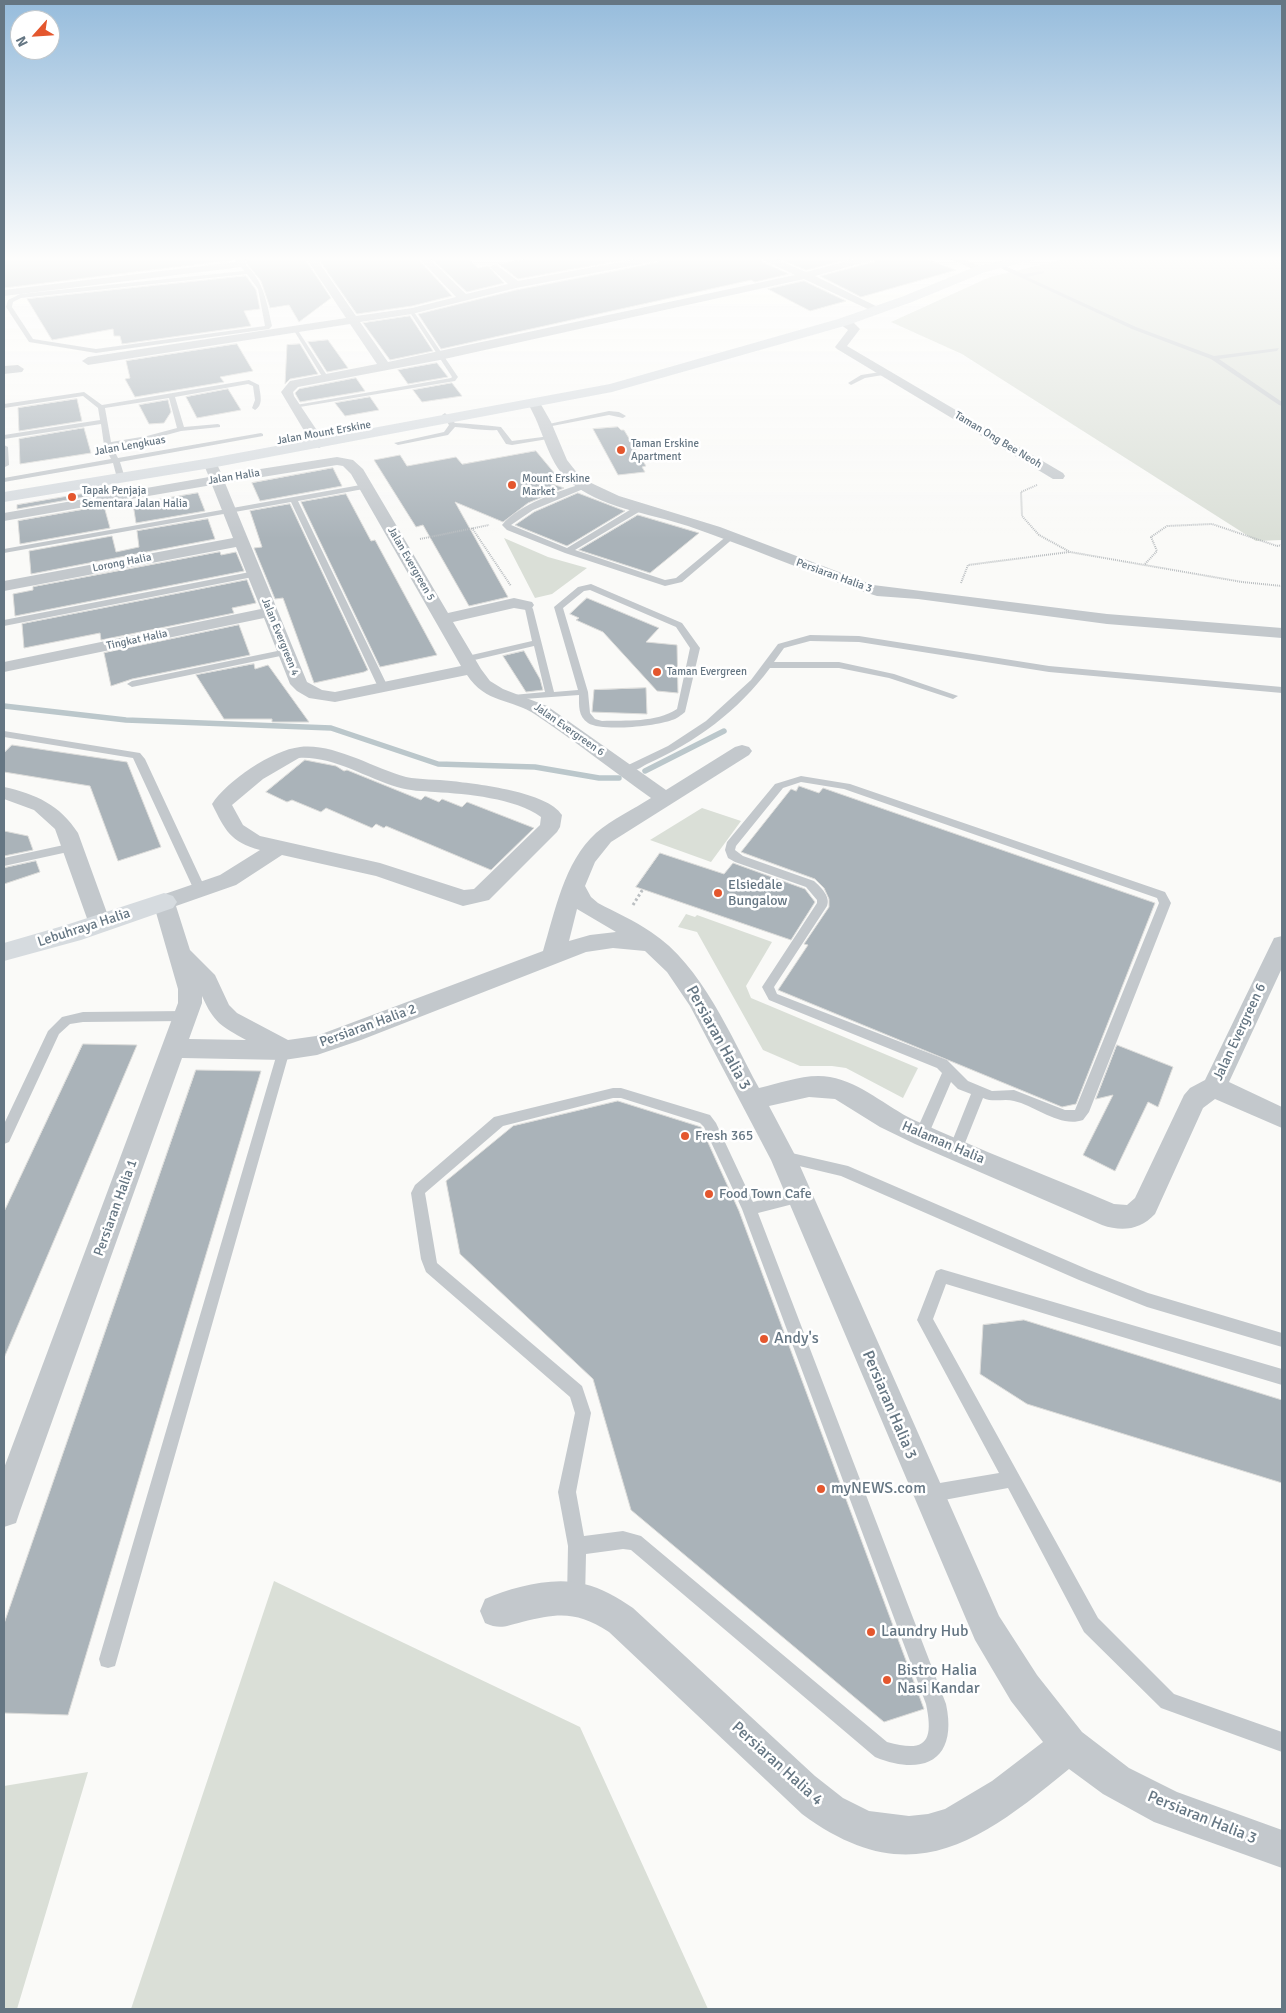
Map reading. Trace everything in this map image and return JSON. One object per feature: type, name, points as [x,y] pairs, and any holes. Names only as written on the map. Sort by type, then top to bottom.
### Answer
[{"type":"main road","name":"Jalan Mount Erskine","points":[[6,491],[266,439],[317,439],[449,420],[534,404],[612,388],[736,352]]},
{"type":"main road","name":"Jalan Mount Erskine","points":[[118,469],[211,463],[419,416],[556,391],[568,391],[639,379]]},
{"type":"main road","points":[[534,404],[534,401],[539,398],[568,391]]},
{"type":"main road","points":[[419,416],[449,420]]},
{"type":"main road","points":[[211,463],[220,457],[260,449],[266,439]]},
{"type":"main road","name":"Lebuhraya Halia","points":[[4,952],[100,924],[164,902]]},
{"type":"street","points":[[88,361],[148,352]]},
{"type":"street","points":[[375,352],[385,367]]},
{"type":"street","points":[[317,439],[287,392],[289,387],[303,381],[458,352]]},
{"type":"street","name":"Taman Ong Bee Neoh","points":[[849,352],[1058,476]]},
{"type":"street","points":[[4,370],[18,369]]},
{"type":"street","name":"Persiaran Halia 3","points":[[534,404],[563,465],[584,485],[612,498],[731,537],[878,592],[918,594],[1107,619],[1282,633]]},
{"type":"street","name":"Jalan Halia","points":[[4,517],[217,480],[337,461],[347,462]]},
{"type":"street","name":"Jalan Evergreen 5","points":[[347,462],[352,464],[366,486],[469,664]]},
{"type":"street","name":"Jalan Evergreen 4","points":[[211,463],[299,684],[315,694],[335,696],[383,687],[469,664]]},
{"type":"street","name":"Lorong Halia","points":[[4,586],[241,541]]},
{"type":"street","points":[[443,618],[514,604],[524,604]]},
{"type":"street","name":"Tingkat Halia","points":[[4,667],[270,612]]},
{"type":"street","name":"Jalan Evergreen 6","points":[[469,664],[484,686],[490,690],[527,702],[541,710],[664,798]]},
{"type":"street","points":[[553,956],[584,862],[595,845],[604,837],[664,798],[742,751]]},
{"type":"street","points":[[164,902],[241,873],[277,848],[380,870],[463,898],[472,898],[481,895],[550,827],[552,814],[542,808],[513,797],[452,787],[404,783],[342,760],[312,752],[296,753],[258,774],[228,795],[222,804],[235,829],[253,841],[277,848]]},
{"type":"street","points":[[4,793],[35,802],[51,811],[61,821],[73,847],[100,924]]},
{"type":"street","points":[[575,887],[583,902],[590,908],[644,938],[663,954]]},
{"type":"street","name":"Persiaran Halia 1","points":[[4,1511],[190,1003],[190,990],[164,902]]},
{"type":"street","name":"Persiaran Halia 2","points":[[175,1048],[284,1050],[317,1045],[335,1040],[582,945],[615,939],[631,940],[663,954]]},
{"type":"street","name":"Jalan Evergreen 6","points":[[1133,1217],[1145,1206],[1193,1102],[1199,1095],[1214,1087],[1282,944]]},
{"type":"street","points":[[179,952],[207,981],[220,1010],[229,1019],[284,1050]]},
{"type":"street","name":"Persiaran Halia 3","points":[[663,954],[688,982],[783,1157],[987,1628],[1024,1688],[1068,1745],[1116,1781],[1168,1808],[1282,1849]]},
{"type":"street","name":"Halaman Halia","points":[[753,1100],[810,1088],[826,1087],[844,1090],[855,1095],[897,1124],[1112,1216],[1133,1217]]},
{"type":"street","points":[[1214,1087],[1282,1118]]},
{"type":"street","name":"Persiaran Halia 4","points":[[497,1611],[554,1599],[576,1599],[597,1605],[621,1620],[793,1782],[830,1812],[863,1829],[905,1836],[935,1832],[962,1822],[1023,1782],[1068,1745]]},
{"type":"lane","points":[[309,352],[325,377]]},
{"type":"lane","points":[[296,407],[454,380],[455,377],[437,352]]},
{"type":"lane","points":[[1197,352],[1213,358],[1281,404]]},
{"type":"lane","points":[[1213,358],[1256,352]]},
{"type":"lane","points":[[851,383],[869,374],[887,374]]},
{"type":"lane","points":[[101,407],[249,382],[256,385],[258,400],[255,408]]},
{"type":"lane","points":[[4,406],[84,394],[101,407],[108,445],[118,469]]},
{"type":"lane","points":[[171,395],[178,412],[181,429]]},
{"type":"lane","points":[[398,443],[446,434],[449,420],[486,429],[499,428],[509,442],[512,443],[608,413],[617,413],[623,416]]},
{"type":"lane","points":[[4,437],[103,422]]},
{"type":"lane","points":[[108,445],[148,438],[181,429],[218,426]]},
{"type":"lane","points":[[4,446],[5,465]]},
{"type":"lane","points":[[584,485],[564,492],[520,514],[509,520],[506,525],[568,551],[660,582],[671,583],[679,580],[731,537]]},
{"type":"lane","points":[[4,551],[366,486]]},
{"type":"lane","points":[[293,499],[383,687]]},
{"type":"lane","points":[[568,551],[641,507]]},
{"type":"lane","points":[[4,623],[254,574]]},
{"type":"lane","points":[[590,587],[598,589],[678,625],[683,629],[695,648],[682,710],[670,718],[652,722],[601,724],[592,721],[585,714],[583,692],[558,608],[581,589],[590,587]]},
{"type":"lane","points":[[524,604],[529,609],[550,694]]},
{"type":"lane","points":[[626,770],[697,733],[722,714],[770,665],[781,646],[810,638],[859,639],[1050,669],[1282,690]]},
{"type":"lane","points":[[469,664],[537,643]]},
{"type":"lane","points":[[132,684],[287,652]]},
{"type":"lane","points":[[770,665],[839,666],[891,676],[953,696]]},
{"type":"lane","points":[[512,698],[583,692]]},
{"type":"lane","points":[[4,734],[136,755],[140,759],[200,890]]},
{"type":"lane","points":[[801,779],[846,786],[1156,893],[1164,900],[1165,903],[1082,1112],[1078,1116],[1072,1116],[1019,1096],[991,1096],[979,1092],[964,1085],[942,1064],[773,997],[770,993],[768,987],[823,903],[814,887],[810,884],[739,859],[732,855],[730,850],[731,846],[779,786],[801,779]]},
{"type":"lane","points":[[4,862],[73,847]]},
{"type":"lane","points":[[4,1138],[54,1031],[66,1020],[83,1016],[186,1016]]},
{"type":"lane","points":[[108,1659],[284,1050]]},
{"type":"lane","points":[[922,1134],[950,1070]]},
{"type":"lane","points":[[956,1149],[979,1092]]},
{"type":"lane","points":[[576,1599],[577,1546],[567,1492],[583,1413],[576,1392],[431,1267],[418,1193],[454,1158],[499,1121],[577,1106],[621,1093],[705,1119],[709,1123],[749,1209],[936,1704],[941,1720],[940,1735],[936,1744],[928,1752],[911,1756],[897,1755],[882,1750],[635,1542],[623,1540],[577,1546]]},
{"type":"lane","points":[[783,1157],[842,1170],[1084,1275],[1148,1300],[1282,1340]]},
{"type":"lane","points":[[749,1209],[801,1196]]},
{"type":"lane","points":[[1282,1377],[940,1276],[925,1320],[1091,1625],[1168,1701],[1282,1742]]},
{"type":"lane","points":[[928,1494],[1012,1479]]},
{"type":"path","points":[[1058,476],[1021,492],[1022,516],[1039,535],[1070,552]]},
{"type":"path","points":[[399,543],[492,524]]},
{"type":"path","points":[[1144,564],[1157,551],[1151,537],[1167,526],[1212,524],[1282,546]]},
{"type":"path","points":[[472,528],[524,604]]},
{"type":"path","points":[[958,590],[968,565],[1070,552],[1242,582],[1282,586]]},
{"type":"path","points":[[631,909],[643,889]]},
{"type":"shaded area","points":[[957,352],[1282,352],[1282,540],[1256,541]]},
{"type":"shaded area","points":[[504,538],[548,557],[587,568],[552,594],[535,598]]},
{"type":"shaded area","points":[[702,808],[741,821],[711,862],[650,840]]},
{"type":"shaded area","points":[[686,914],[695,917],[697,915],[772,942],[746,986],[751,998],[918,1068],[903,1098],[846,1068],[800,1066],[763,1050],[697,932],[678,927]]},
{"type":"shaded area","points":[[274,1581],[580,1727],[708,2009],[131,2009]]},
{"type":"shaded area","points":[[88,1772],[17,2009],[4,2009],[4,1786]]},
{"type":"building","points":[[185,352],[242,352],[253,371],[220,377],[224,382],[135,397],[125,379],[130,378],[126,361]]},
{"type":"building","points":[[287,352],[305,352],[318,374],[290,379],[285,384]]},
{"type":"building","points":[[314,352],[337,352],[348,368],[327,372]]},
{"type":"building","points":[[384,352],[429,352],[390,360]]},
{"type":"building","points":[[437,363],[448,377],[408,384],[398,370]]},
{"type":"building","points":[[356,378],[365,391],[300,402],[295,393],[299,389]]},
{"type":"building","points":[[452,383],[462,396],[422,402],[413,390]]},
{"type":"building","points":[[228,389],[241,410],[197,418],[186,397]]},
{"type":"building","points":[[370,397],[379,410],[345,416],[335,403]]},
{"type":"building","points":[[77,399],[82,421],[19,431],[18,408]]},
{"type":"building","points":[[168,400],[171,412],[164,423],[149,424],[139,405]]},
{"type":"building","name":"Taman Erskine Apartment","points":[[618,427],[624,430],[646,466],[642,467],[645,472],[618,475],[593,429]]},
{"type":"building","points":[[84,428],[91,453],[20,464],[19,439]]},
{"type":"building","points":[[536,451],[561,481],[550,483],[564,488],[528,503],[503,522],[455,502],[508,597],[469,606],[423,525],[416,527],[374,460],[400,455],[407,466],[456,457],[462,464]]},
{"type":"building","points":[[333,468],[342,486],[260,501],[252,483]]},
{"type":"building","points":[[101,492],[101,494],[17,509],[17,505]]},
{"type":"building","points":[[198,493],[205,511],[136,523],[133,504]]},
{"type":"building","name":"Mount Erskine Market","points":[[578,493],[625,511],[567,546],[515,525],[534,512]]},
{"type":"building","points":[[346,494],[371,541],[375,540],[437,655],[380,667],[301,502]]},
{"type":"building","points":[[290,504],[368,670],[364,672],[314,683],[283,598],[275,599],[254,548],[262,547],[250,511]]},
{"type":"building","points":[[104,506],[110,528],[20,544],[18,521]]},
{"type":"building","points":[[638,515],[699,533],[650,573],[579,550]]},
{"type":"building","points":[[208,519],[215,539],[31,574],[29,551],[112,536],[116,552],[139,547],[137,531]]},
{"type":"building","points":[[220,552],[221,555],[236,552],[244,571],[15,616],[13,594],[33,590],[33,587]]},
{"type":"building","points":[[247,580],[256,603],[232,608],[234,613],[101,640],[100,633],[24,648],[22,624]]},
{"type":"building","name":"Taman Evergreen","points":[[587,598],[659,628],[646,642],[677,645],[678,693],[657,691],[603,632],[576,620],[579,618],[570,614]]},
{"type":"building","points":[[239,625],[250,655],[132,679],[111,686],[104,653]]},
{"type":"building","points":[[524,651],[540,679],[543,690],[526,692],[503,656]]},
{"type":"building","points":[[254,664],[255,669],[268,665],[309,722],[272,722],[272,719],[224,719],[196,675]]},
{"type":"building","points":[[646,688],[647,714],[592,712],[594,690]]},
{"type":"building","points":[[12,745],[127,762],[161,847],[118,861],[90,786],[4,772],[4,753]]},
{"type":"building","points":[[305,760],[336,766],[344,771],[347,770],[421,800],[425,796],[439,802],[442,799],[462,807],[467,802],[534,828],[491,870],[386,826],[384,828],[376,824],[372,828],[326,808],[321,812],[292,800],[287,802],[266,792]]},
{"type":"building","points":[[799,786],[819,793],[823,788],[1155,903],[1076,1104],[1062,1107],[778,990],[808,945],[804,944],[829,907],[829,899],[824,888],[815,879],[741,852],[791,789],[796,791]]},
{"type":"building","points":[[4,831],[28,836],[33,850],[4,856]]},
{"type":"building","name":"Elsiedale Bungalow","points":[[660,853],[724,874],[733,863],[805,889],[815,902],[791,940],[636,887]]},
{"type":"building","points":[[36,861],[40,872],[4,884],[4,868]]},
{"type":"building","points":[[83,1044],[137,1045],[4,1358],[4,1212]]},
{"type":"building","points":[[1117,1045],[1173,1067],[1158,1107],[1148,1102],[1115,1171],[1083,1155],[1113,1095],[1096,1099]]},
{"type":"building","points":[[196,1070],[261,1071],[68,1715],[4,1713],[4,1624]]},
{"type":"building","points":[[618,1101],[701,1127],[739,1211],[924,1709],[884,1722],[631,1510],[593,1379],[460,1254],[446,1181],[513,1126]]},
{"type":"building","points":[[1024,1320],[1282,1400],[1282,1483],[1027,1404],[980,1374],[983,1325]]},
{"type":"waterway","points":[[4,706],[126,720],[331,728],[438,764],[535,767],[599,778],[619,778]]},
{"type":"waterway","points":[[645,771],[724,731]]},
{"type":"place","name":"Taman Erskine Apartment","points":[[621,450]]},
{"type":"place","name":"Mount Erskine Market","points":[[512,485]]},
{"type":"place","name":"Tapak Penjaja Sementara Jalan Halia","points":[[72,497]]},
{"type":"place","name":"Taman Evergreen","points":[[657,672]]},
{"type":"place","name":"Elsiedale Bungalow","points":[[718,893]]},
{"type":"place","name":"Fresh 365","points":[[685,1136]]},
{"type":"place","name":"Food Town Cafe","points":[[709,1194]]},
{"type":"place","name":"Andy's","points":[[764,1339]]},
{"type":"place","name":"myNEWS.com","points":[[821,1489]]},
{"type":"place","name":"Laundry Hub","points":[[871,1632]]},
{"type":"place","name":"Bistro Halia Nasi Kandar","points":[[887,1680]]}]
